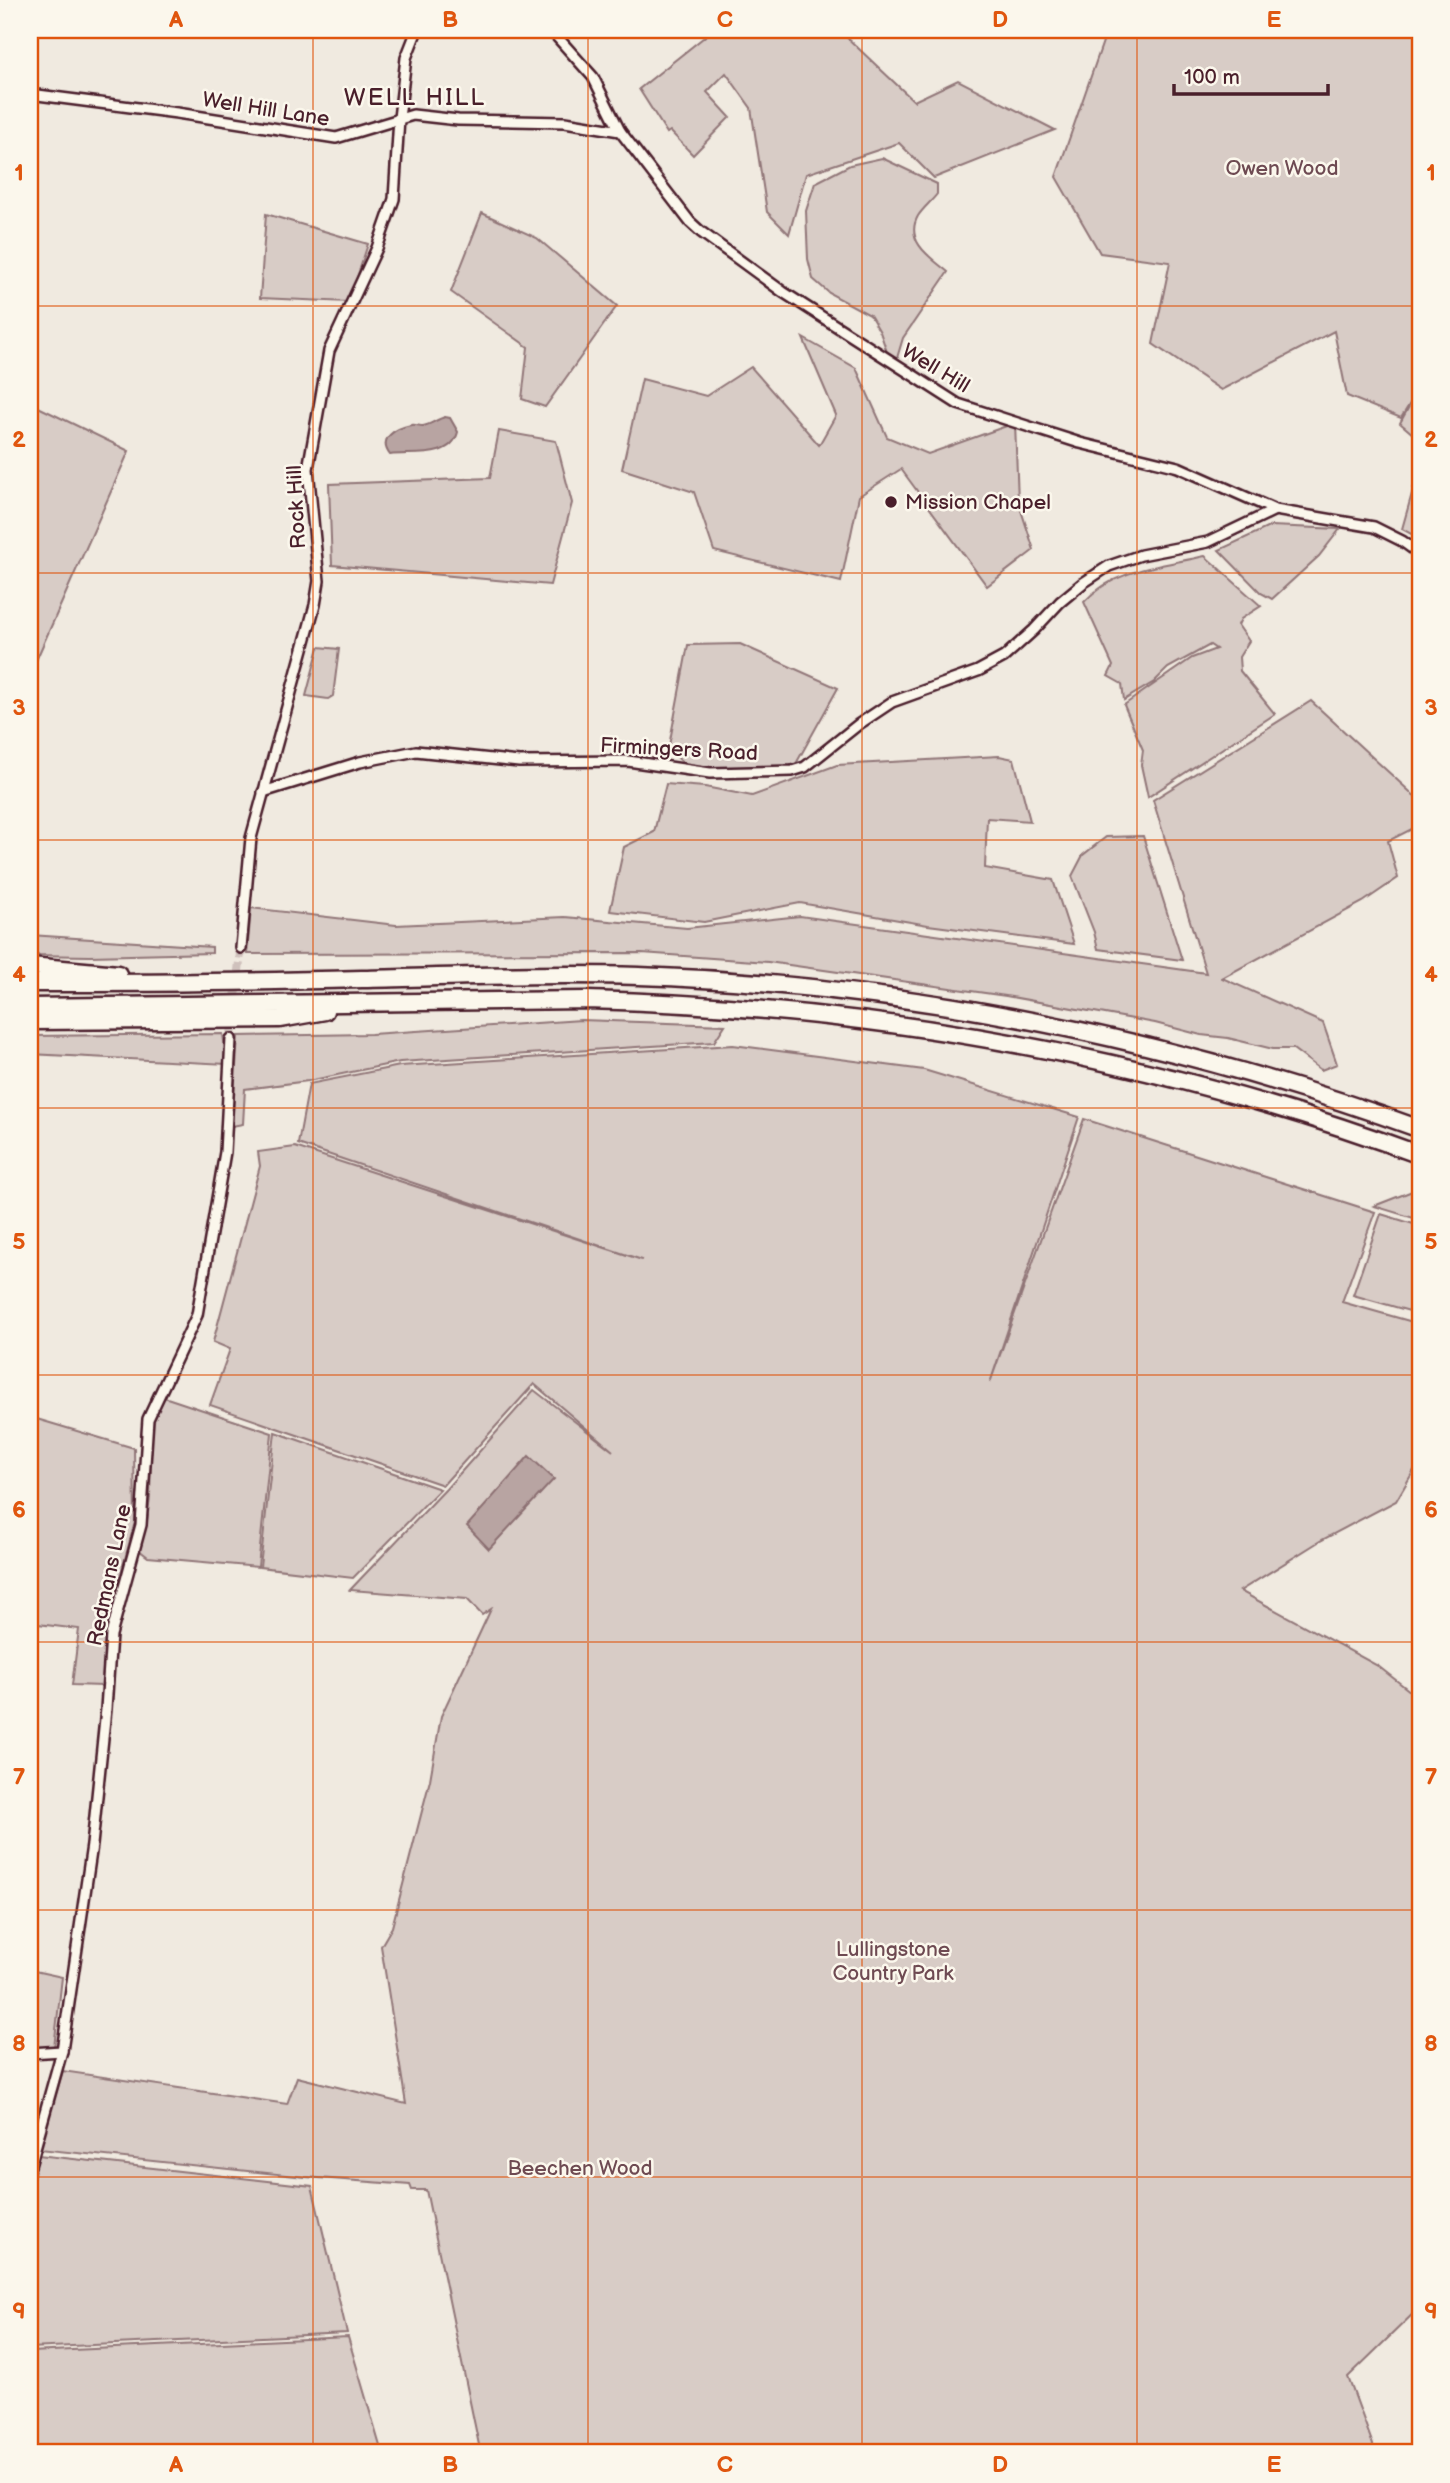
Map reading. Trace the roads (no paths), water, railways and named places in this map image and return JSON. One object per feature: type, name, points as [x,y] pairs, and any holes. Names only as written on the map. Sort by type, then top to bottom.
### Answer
[{"type":"highway","points":[[30,967],[80,970],[172,982]]},
{"type":"highway","points":[[30,983],[637,976],[764,983],[846,991],[983,1011],[1117,1038],[1247,1072],[1420,1129]]},
{"type":"highway","points":[[30,1007],[518,1000],[656,1002],[790,1010],[925,1027],[1062,1052],[1198,1084],[1330,1123],[1420,1155]]},
{"type":"highway","points":[[30,1021],[280,1018],[318,1013],[354,1003]]},
{"type":"street","name":"Rock Hill","points":[[241,948],[251,838],[319,581],[308,469],[329,351],[377,248],[394,199],[406,58],[417,30]]},
{"type":"street","name":"Well Hill","points":[[551,30],[593,77],[620,131],[690,222],[783,292],[958,404],[1080,443],[1178,467],[1275,510],[1374,527],[1420,554]]},
{"type":"street","name":"Well Hill Lane","points":[[30,94],[177,113],[336,138],[414,115],[458,120],[565,122],[620,131]]},
{"type":"street","name":"Firmingers Road","points":[[263,792],[360,762],[416,751],[519,762],[628,761],[710,773],[792,771],[804,767],[892,702],[967,676],[1004,657],[1060,602],[1109,566],[1141,555],[1208,542],[1275,510]]},
{"type":"street","name":"Redmans Lane","points":[[30,2166],[62,2051],[92,1845],[111,1635],[141,1525],[148,1419],[197,1315],[225,1152],[231,1039]]},
{"type":"street","points":[[30,2053],[62,2051]]},
{"type":"tunnel","points":[[231,1039],[241,948]]},
{"type":"place","name":"Mission Chapel","points":[[891,502]]},
{"type":"district","name":"WELL HILL","points":[[415,97]]},
{"type":"park label","name":"Owen Wood","points":[[1282,168]]},
{"type":"park label","name":"Lullingstone Country Park","points":[[893,1961]]},
{"type":"park label","name":"Beechen Wood","points":[[580,2168]]}]
